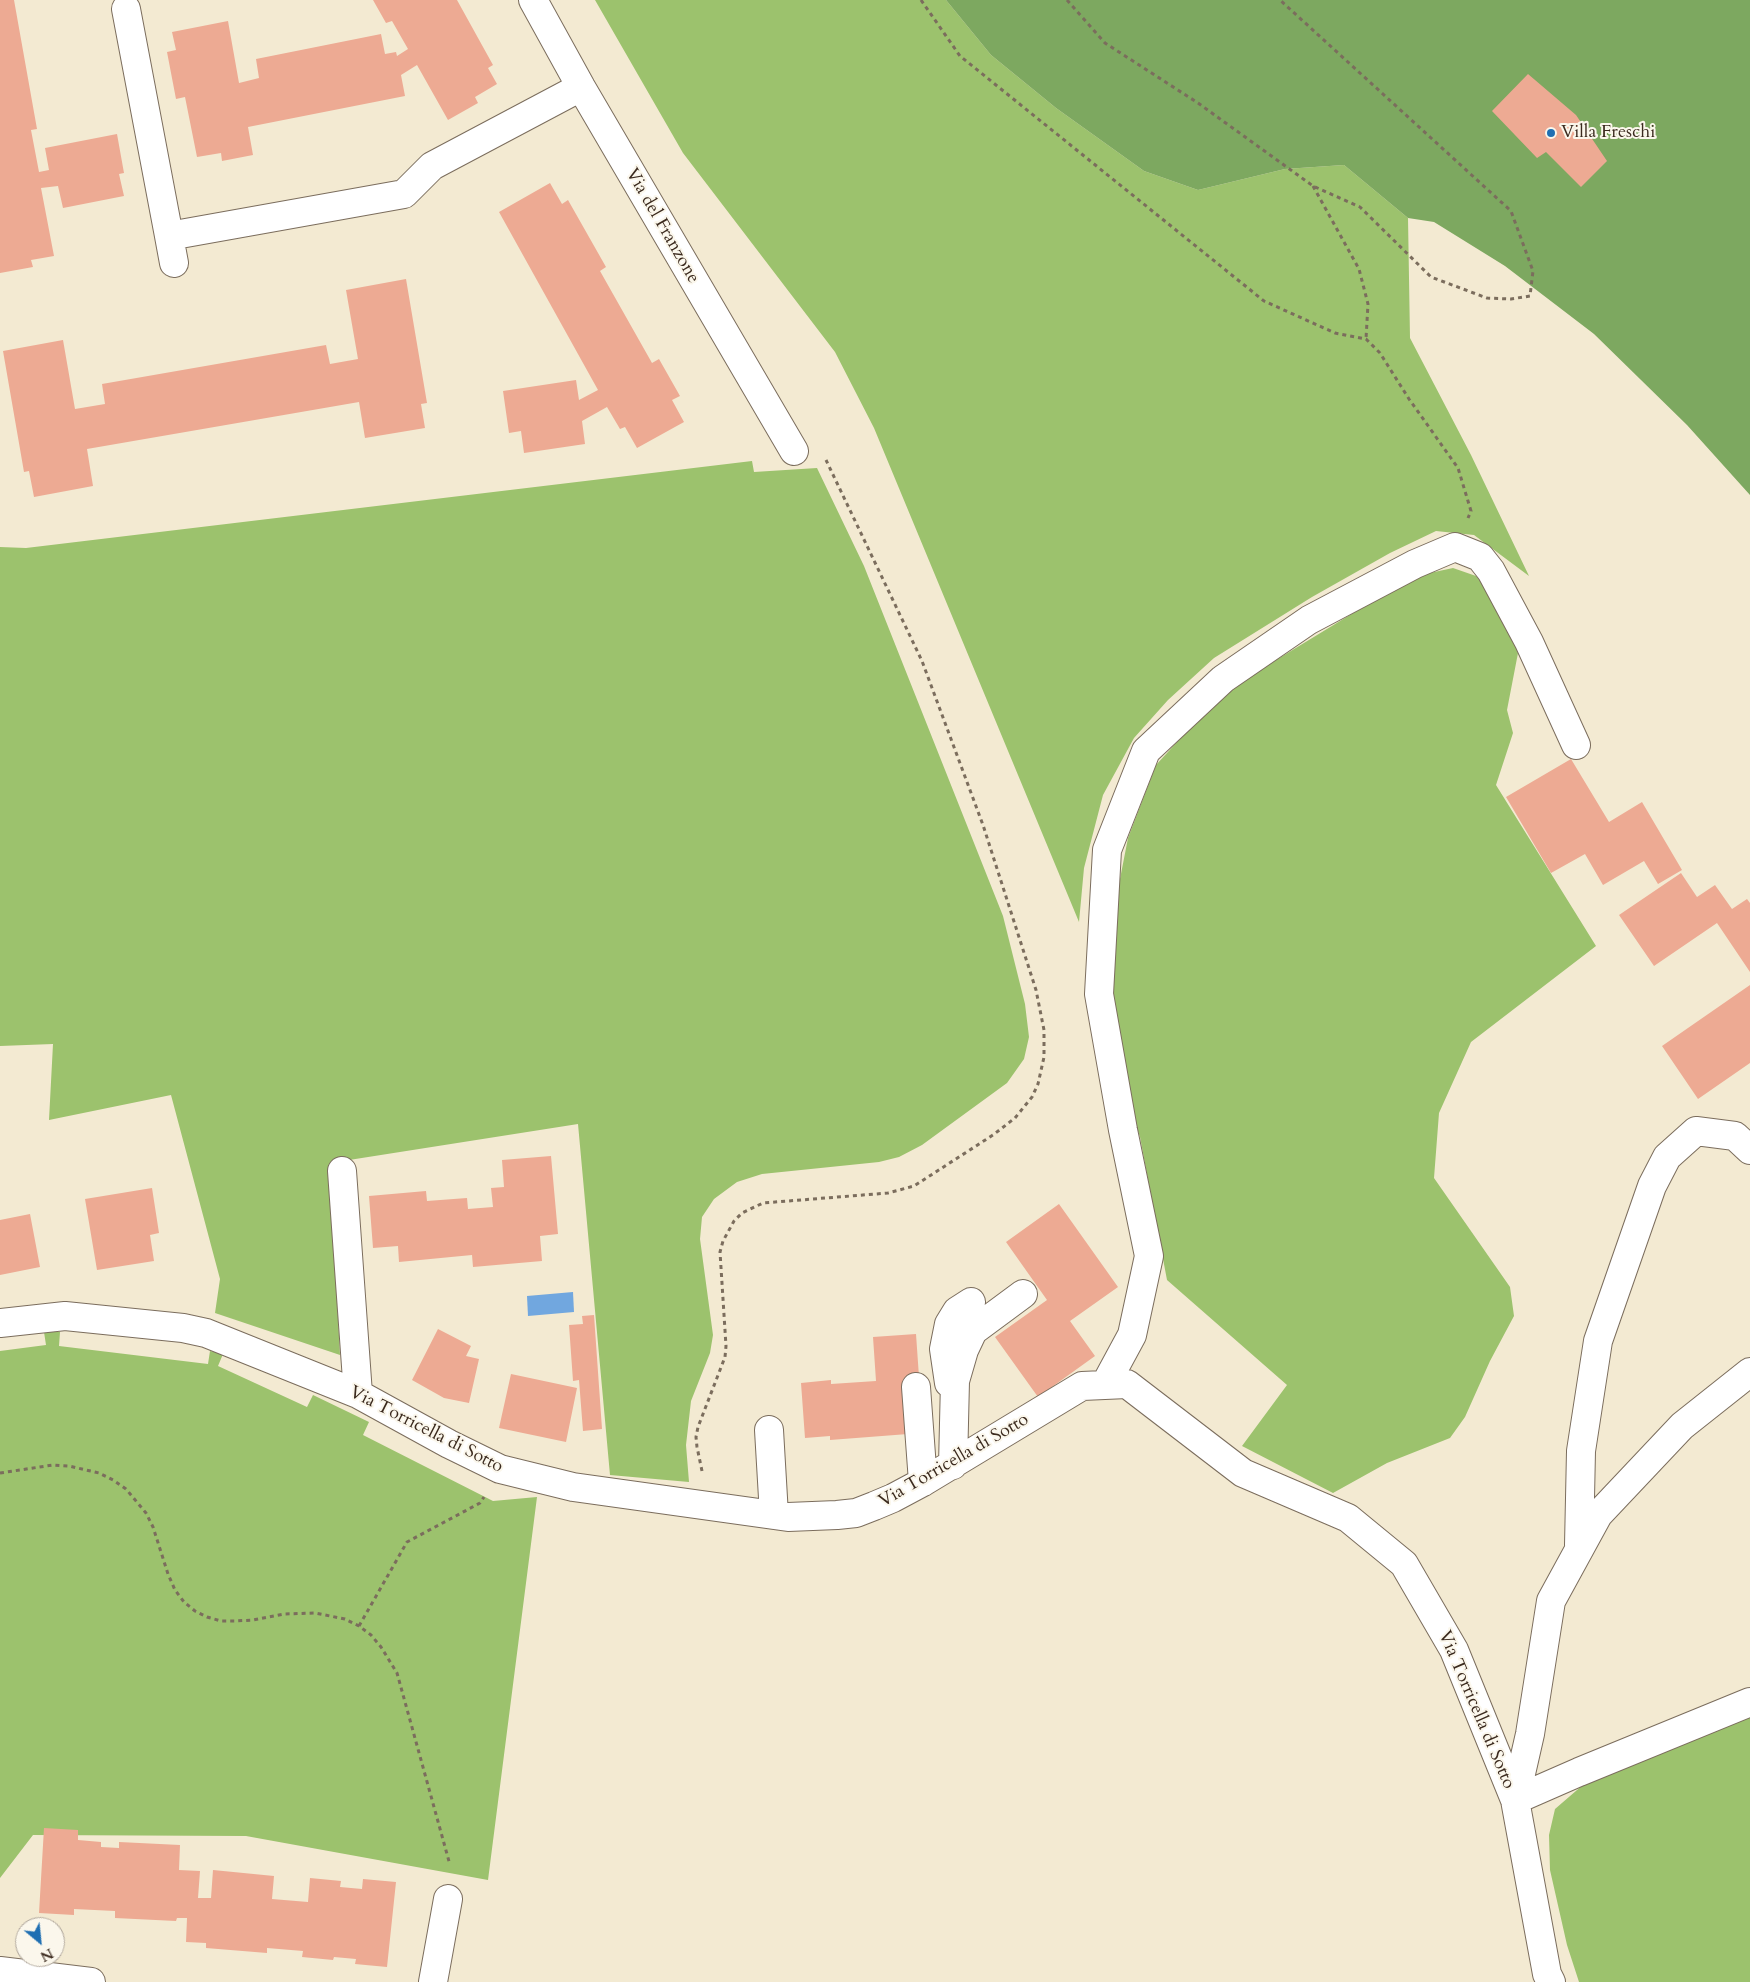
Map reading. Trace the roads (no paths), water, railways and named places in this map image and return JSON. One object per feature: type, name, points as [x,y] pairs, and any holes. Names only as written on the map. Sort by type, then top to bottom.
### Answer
[{"type":"street","name":"Via del Franzone","points":[[533,0],[581,87],[794,451]]},
{"type":"street","points":[[126,9],[174,263]]},
{"type":"street","points":[[169,236],[404,194],[432,166],[581,87]]},
{"type":"street","points":[[1105,1385],[1132,1334],[1149,1256],[1123,1130],[1099,994],[1107,850],[1146,751],[1223,679],[1309,620],[1415,564],[1455,547],[1480,557],[1491,571],[1529,642],[1576,745]]},
{"type":"street","points":[[1579,1549],[1581,1451],[1598,1342],[1652,1186],[1667,1157],[1696,1131],[1735,1136],[1750,1150]]},
{"type":"street","points":[[342,1171],[358,1394]]},
{"type":"street","points":[[952,1465],[955,1381],[964,1350],[973,1331],[1023,1294]]},
{"type":"street","points":[[954,1419],[944,1349],[949,1324],[957,1311],[971,1302]]},
{"type":"street","name":"Via Torricella di Sotto","points":[[0,1323],[65,1316],[183,1328],[206,1333],[358,1394],[500,1469],[573,1487],[774,1515],[818,1516],[856,1512],[893,1498],[923,1482],[1082,1386],[1127,1384],[1243,1473],[1348,1518],[1404,1564],[1454,1650],[1515,1800],[1547,1974],[1551,1982]]},
{"type":"street","points":[[1515,1800],[1530,1734],[1551,1600],[1579,1549],[1598,1515],[1682,1426],[1750,1372]]},
{"type":"street","points":[[916,1387],[923,1482]]},
{"type":"street","points":[[769,1430],[774,1515]]},
{"type":"street","points":[[1515,1800],[1750,1702]]},
{"type":"street","points":[[433,1982],[448,1899]]},
{"type":"street","points":[[0,1971],[91,1982]]},
{"type":"water","points":[[573,1292],[574,1312],[528,1316],[527,1296]]},
{"type":"place","name":"Villa Freschi","points":[[1551,133]]}]
